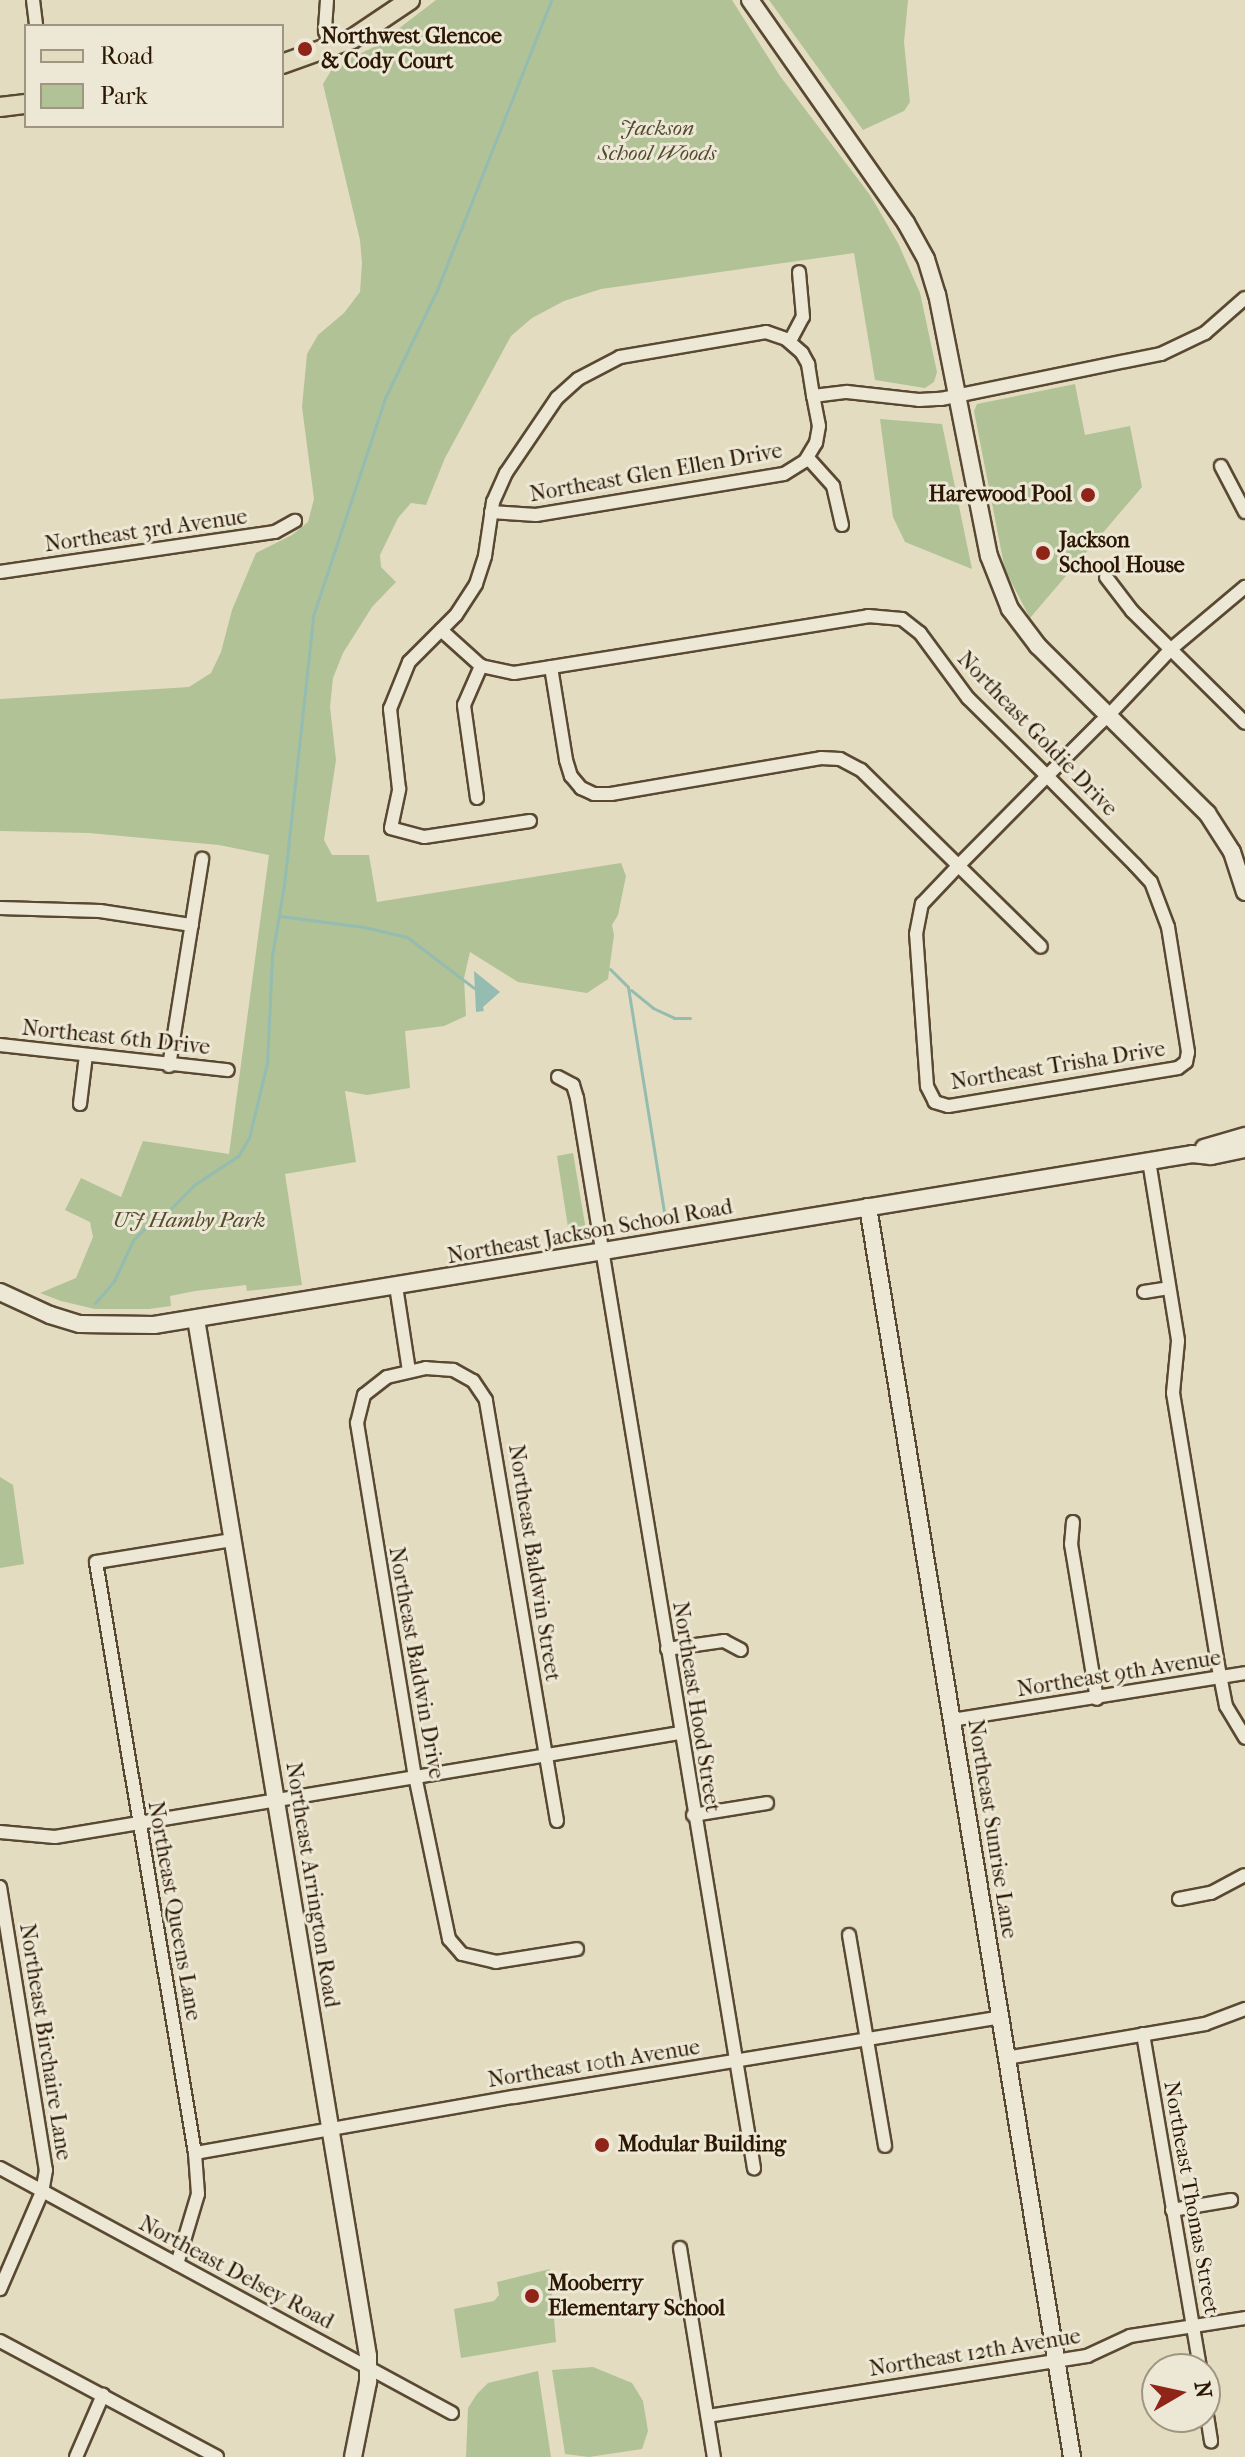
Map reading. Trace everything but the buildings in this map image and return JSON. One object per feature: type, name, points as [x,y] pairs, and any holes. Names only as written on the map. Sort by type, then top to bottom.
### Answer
[{"type":"main road","points":[[284,63],[332,49],[369,29],[410,0]]},
{"type":"main road","points":[[0,107],[24,104]]},
{"type":"street","points":[[33,0],[36,24]]},
{"type":"street","points":[[327,0],[325,31],[332,49]]},
{"type":"street","points":[[750,0],[922,250],[937,294],[989,556],[1004,597],[1030,636],[1214,822],[1237,863],[1245,892]]},
{"type":"street","points":[[530,821],[424,837],[391,828],[399,789],[390,721],[393,698],[409,662],[461,609],[476,584],[485,556],[491,512],[506,473],[566,389],[591,370],[620,357],[762,332],[790,341],[803,317],[799,272]]},
{"type":"street","points":[[813,396],[858,392],[919,400],[957,396],[1161,354],[1205,333],[1245,298]]},
{"type":"street","name":"Northeast Glen Ellen Drive","points":[[491,512],[530,516],[788,472],[808,458],[818,430],[808,364],[790,341]]},
{"type":"street","points":[[808,458],[833,486],[842,525]]},
{"type":"street","points":[[1221,466],[1245,512]]},
{"type":"street","name":"Northeast 3rd Avenue","points":[[0,572],[275,532],[295,521]]},
{"type":"street","points":[[1106,577],[1132,611],[1245,723]]},
{"type":"street","points":[[959,865],[1171,649],[1245,587]]},
{"type":"street","name":"Northeast Goldie Drive","points":[[481,666],[514,673],[868,616],[892,616],[920,633],[968,698],[1135,865],[1157,891],[1168,927],[1187,1046],[1186,1062]]},
{"type":"street","points":[[441,630],[481,666],[464,705],[477,798]]},
{"type":"street","points":[[551,667],[566,760],[571,776],[581,788],[594,794],[611,794],[821,758],[840,759],[861,770],[1041,947]]},
{"type":"street","points":[[169,1066],[202,859]]},
{"type":"street","name":"Northeast Trisha Drive","points":[[959,865],[922,904],[917,918],[927,1086],[935,1102],[948,1106],[1172,1069],[1186,1062]]},
{"type":"street","points":[[0,908],[100,911],[192,925]]},
{"type":"street","name":"Northeast 6th Drive","points":[[0,1045],[169,1066],[228,1070]]},
{"type":"street","points":[[80,1104],[86,1055]]},
{"type":"street","name":"Northeast Hood Street","points":[[558,1077],[573,1085],[577,1098],[693,1815],[754,2168]]},
{"type":"street","name":"Northeast Jackson School Road","points":[[0,1292],[50,1315],[80,1324],[125,1327],[196,1319],[1192,1154],[1245,1136]]},
{"type":"street","name":"Northeast Jackson School Road","points":[[1192,1154],[1211,1156],[1245,1149]]},
{"type":"street","points":[[1149,1161],[1178,1348],[1173,1393],[1220,1677],[1226,1706],[1245,1738]]},
{"type":"street","name":"Northeast Sunrise Lane","points":[[868,1207],[1072,2457]]},
{"type":"street","points":[[396,1286],[409,1371]]},
{"type":"street","points":[[1144,1292],[1169,1288]]},
{"type":"street","name":"Northeast Arrington Road","points":[[196,1319],[369,2368],[353,2457]]},
{"type":"street","name":"Northeast Baldwin Street","points":[[409,1371],[453,1370],[473,1381],[486,1400],[557,1821]]},
{"type":"street","name":"Northeast Baldwin Drive","points":[[409,1371],[387,1377],[370,1387],[359,1403],[357,1423],[415,1776],[449,1939],[462,1954],[496,1962],[577,1949]]},
{"type":"street","points":[[1073,1522],[1071,1544],[1097,1699]]},
{"type":"street","name":"Northeast Queens Lane","points":[[177,2264],[198,2194],[195,2153],[96,1562],[232,1540]]},
{"type":"street","points":[[667,1649],[724,1641],[741,1650]]},
{"type":"street","name":"Northeast 9th Avenue","points":[[952,1720],[1245,1673]]},
{"type":"street","points":[[0,1832],[55,1837],[680,1733]]},
{"type":"street","points":[[693,1815],[767,1803]]},
{"type":"street","points":[[1179,1899],[1211,1893],[1245,1875]]},
{"type":"street","name":"Northeast Birchaire Lane","points":[[0,1887],[46,2170],[42,2192],[0,2289]]},
{"type":"street","points":[[849,1935],[885,2146]]},
{"type":"street","points":[[1006,2058],[1205,2024],[1245,2009]]},
{"type":"street","name":"Northeast 10th Avenue","points":[[195,2153],[999,2018]]},
{"type":"street","name":"Northeast Thomas Street","points":[[1143,2034],[1197,2353]]},
{"type":"street","name":"Northeast Delsey Road","points":[[0,2168],[452,2413]]},
{"type":"street","points":[[1172,2210],[1231,2200]]},
{"type":"street","points":[[680,2248],[714,2457]]},
{"type":"street","name":"Northeast 12th Avenue","points":[[708,2416],[1087,2356],[1130,2336],[1245,2318]]},
{"type":"street","points":[[0,2341],[217,2457]]},
{"type":"street","points":[[76,2457],[103,2395]]},
{"type":"street","points":[[1210,2433],[1211,2442]]},
{"type":"green space","name":"Jackson School Woods","points":[[436,0],[732,0],[780,76],[870,195],[898,243],[920,293],[937,372],[934,382],[925,388],[875,380],[854,253],[601,289],[564,301],[532,318],[511,336],[445,458],[426,505],[411,503],[398,518],[380,555],[381,567],[396,582],[372,607],[343,653],[333,678],[330,707],[336,760],[324,840],[332,855],[369,855],[377,902],[621,863],[626,876],[618,915],[612,925],[614,935],[608,979],[587,993],[518,982],[470,952],[464,978],[466,1016],[444,1026],[405,1031],[410,1088],[367,1095],[345,1091],[356,1162],[285,1174],[302,1285],[247,1291],[246,1285],[195,1291],[170,1296],[171,1306],[149,1309],[95,1309],[61,1301],[40,1293],[76,1278],[93,1237],[90,1222],[65,1210],[81,1178],[121,1197],[143,1141],[229,1154],[269,855],[219,845],[89,833],[0,831],[0,699],[189,687],[211,673],[221,652],[232,610],[256,553],[292,535],[308,522],[314,499],[302,407],[307,354],[318,335],[344,313],[360,292],[362,263],[360,240],[323,84],[334,66],[376,46]]},
{"type":"green space","points":[[769,0],[908,0],[904,42],[910,102],[904,111],[863,130]]},
{"type":"green space","points":[[1075,384],[1085,435],[1130,426],[1142,487],[1030,618],[1005,570],[974,411],[977,404]]},
{"type":"green space","points":[[880,419],[942,424],[972,569],[905,542],[893,517]]},
{"type":"green space","points":[[573,1153],[586,1230],[582,1237],[570,1240],[557,1156]]},
{"type":"green space","points":[[0,1477],[13,1485],[24,1564],[0,1568]]},
{"type":"green space","points":[[550,2269],[556,2342],[461,2358],[454,2309],[494,2301],[499,2295],[497,2282]]},
{"type":"green space","points":[[593,2367],[632,2383],[643,2401],[648,2431],[642,2449],[589,2457],[565,2454],[552,2370]]},
{"type":"green space","points":[[538,2371],[551,2457],[466,2457],[468,2408],[477,2394],[488,2383]]},
{"type":"water","points":[[474,971],[500,992],[483,1007],[484,1011],[476,1012]]},
{"type":"waterway","points":[[95,1303],[114,1281],[133,1240],[150,1223],[161,1219],[194,1185],[238,1156],[249,1138],[267,1063],[272,956],[284,885],[313,616],[385,398],[437,290],[551,0]]},
{"type":"waterway","points":[[280,916],[364,927],[407,937],[474,988]]},
{"type":"waterway","points":[[610,969],[628,987],[665,1217]]},
{"type":"waterway","points":[[631,990],[653,1008],[674,1018],[690,1018]]},
{"type":"place","name":"Northwest Glencoe & Cody Court","points":[[305,49]]},
{"type":"place","name":"Harewood Pool","points":[[1088,495]]},
{"type":"place","name":"Jackson School House","points":[[1043,553]]},
{"type":"place","name":"Modular Building","points":[[602,2145]]},
{"type":"place","name":"Mooberry Elementary School","points":[[532,2296]]},
{"type":"park label","name":"UJ Hamby Park","points":[[189,1221]]}]
